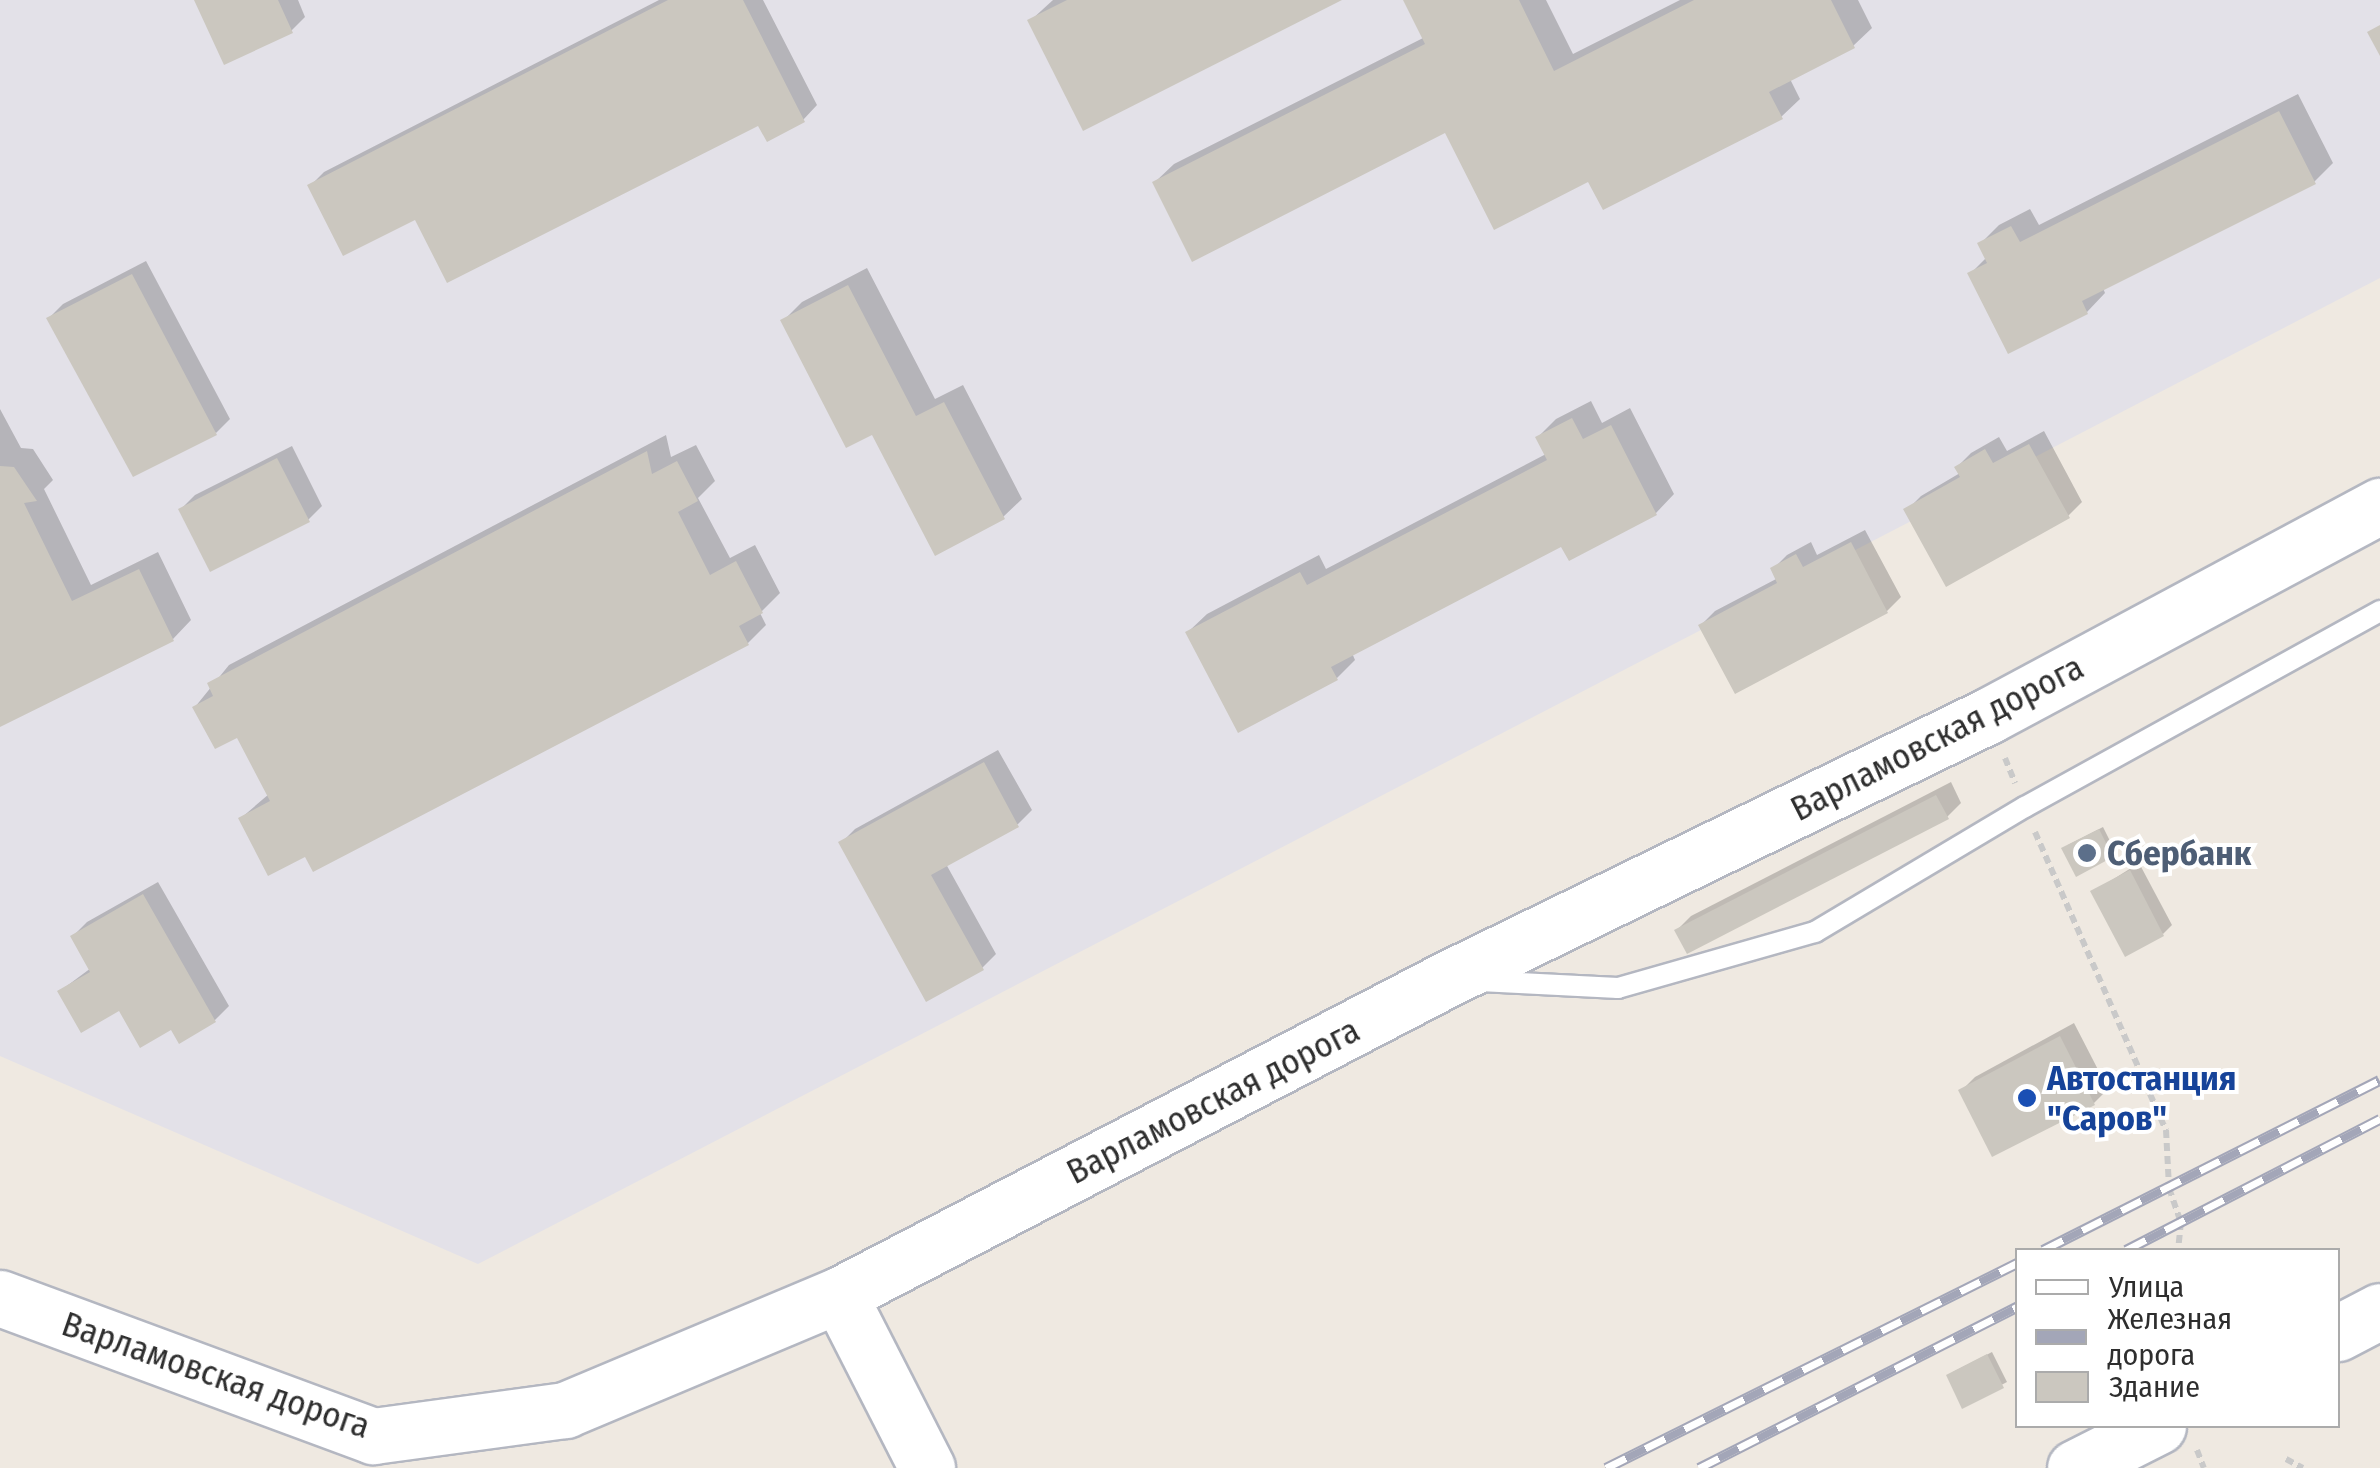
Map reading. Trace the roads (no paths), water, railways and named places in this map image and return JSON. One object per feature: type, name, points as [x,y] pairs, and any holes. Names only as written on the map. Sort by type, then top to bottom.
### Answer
[{"type":"street","name":"Варламовская дорога","points":[[0,1298],[374,1436],[565,1410],[839,1295],[1447,979],[1988,716],[2380,506]]},
{"type":"street","points":[[839,1295],[927,1468]]},
{"type":"street","points":[[2340,1332],[2380,1312]]},
{"type":"street","points":[[2075,1468],[2154,1428]]},
{"type":"lane","points":[[1447,979],[1618,988],[1815,932],[2025,807],[2380,610]]},
{"type":"railway","points":[[2047,1248],[2380,1080]]},
{"type":"railway","points":[[2130,1248],[2380,1119]]},
{"type":"railway","points":[[1606,1468],[2015,1264]]},
{"type":"railway","points":[[1699,1468],[2015,1308]]},
{"type":"place","name":"Сбербанк","points":[[2087,853]]},
{"type":"place","name":"Автостанция \"Саров\"","points":[[2027,1098]]}]
